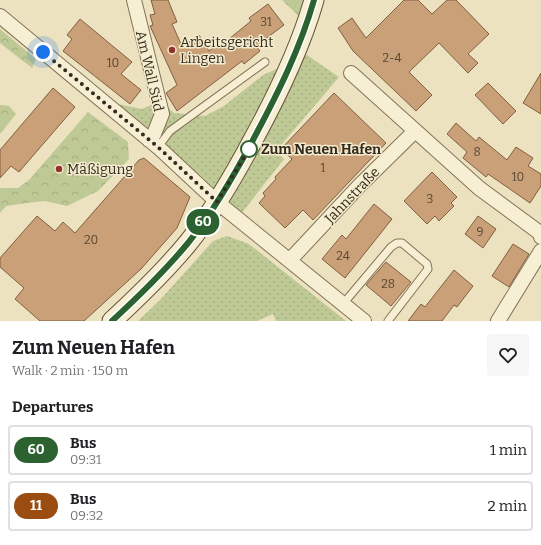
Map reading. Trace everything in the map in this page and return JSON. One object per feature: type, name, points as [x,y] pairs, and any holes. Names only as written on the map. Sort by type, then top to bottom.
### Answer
[{"type":"main road","points":[[112,321],[154,282],[189,242],[235,174],[276,97],[305,31],[314,0]]},
{"type":"street","name":"Am Wall Süd","points":[[134,0],[162,114],[154,134],[154,144]]},
{"type":"street","points":[[0,16],[154,144],[217,202],[364,321]]},
{"type":"street","points":[[351,73],[479,188],[540,233],[541,237]]},
{"type":"street","name":"Jahnstraße","points":[[290,260],[359,186],[415,131]]},
{"type":"street","points":[[498,321],[541,251]]},
{"type":"lane","points":[[154,144],[266,62]]},
{"type":"lane","points":[[343,304],[391,247],[397,243],[402,244],[428,264],[428,269],[388,321]]},
{"type":"green space","points":[[282,0],[314,0],[307,24]]},
{"type":"green space","points":[[0,29],[36,59],[32,68],[0,43]]},
{"type":"green space","points":[[307,55],[339,77],[276,151],[284,159],[241,214],[200,175],[108,102],[142,109],[160,101],[174,113],[205,116],[224,106],[263,75]]},
{"type":"green space","points":[[0,105],[9,106],[16,114],[0,134]]},
{"type":"green space","points":[[88,112],[128,142],[129,159],[98,191],[67,206],[45,201],[6,206],[0,213],[0,188],[18,188],[29,180]]},
{"type":"green space","points":[[227,236],[249,244],[346,321],[276,321],[273,314],[257,321],[138,321],[160,300],[213,241]]},
{"type":"building","points":[[151,0],[168,0],[177,22],[172,24],[182,46],[199,35],[209,51],[216,46],[218,48],[251,21],[249,18],[268,4],[284,25],[256,46],[260,51],[244,64],[242,61],[177,111],[166,93],[177,85],[150,26],[153,25],[150,15],[155,14]]},
{"type":"building","points":[[404,0],[418,0],[432,14],[447,0],[456,0],[489,34],[468,54],[478,63],[468,73],[439,43],[409,72],[432,95],[416,111],[353,51],[338,28],[352,18],[366,38]]},
{"type":"building","points":[[80,19],[132,62],[121,74],[141,90],[130,104],[63,51],[72,39],[67,35]]},
{"type":"building","points":[[541,73],[541,114],[523,103]]},
{"type":"building","points":[[488,83],[516,111],[503,124],[475,95]]},
{"type":"building","points":[[53,88],[75,107],[19,172],[11,166],[0,178],[0,150]]},
{"type":"building","points":[[334,93],[386,143],[313,220],[303,210],[285,228],[259,203],[265,196],[263,193],[276,179],[275,177],[292,159],[281,149]]},
{"type":"building","points":[[456,123],[476,141],[479,137],[507,160],[516,147],[533,158],[528,166],[541,174],[541,186],[530,203],[488,174],[486,177],[463,158],[467,152],[447,134]]},
{"type":"building","points":[[144,158],[190,197],[177,228],[141,269],[84,321],[40,321],[15,299],[24,288],[0,267],[0,258],[37,216],[55,231],[63,222],[75,233],[139,160]]},
{"type":"building","points":[[432,172],[457,197],[451,203],[454,206],[439,221],[435,216],[427,224],[404,201]]},
{"type":"building","points":[[374,204],[392,219],[345,278],[322,259],[342,235],[346,239]]},
{"type":"building","points":[[478,216],[496,229],[483,248],[465,234]]},
{"type":"building","points":[[513,244],[529,254],[509,287],[492,276]]},
{"type":"building","points":[[386,262],[411,282],[391,306],[366,285]]},
{"type":"building","points":[[454,270],[473,286],[457,307],[454,305],[442,321],[408,321],[421,304],[425,307]]},
{"type":"bus line","name":"60","points":[[112,321],[149,287],[189,242],[235,174],[293,62],[305,31],[314,0]]},
{"type":"place","name":"Arbeitsgericht Lingen","points":[[172,50]]},
{"type":"place","name":"Zum Neuen Hafen","points":[[249,149]]},
{"type":"place","name":"Mäßigung","points":[[59,169]]},
{"type":"route","points":[[43,52],[158,147],[217,202],[249,149]]}]
